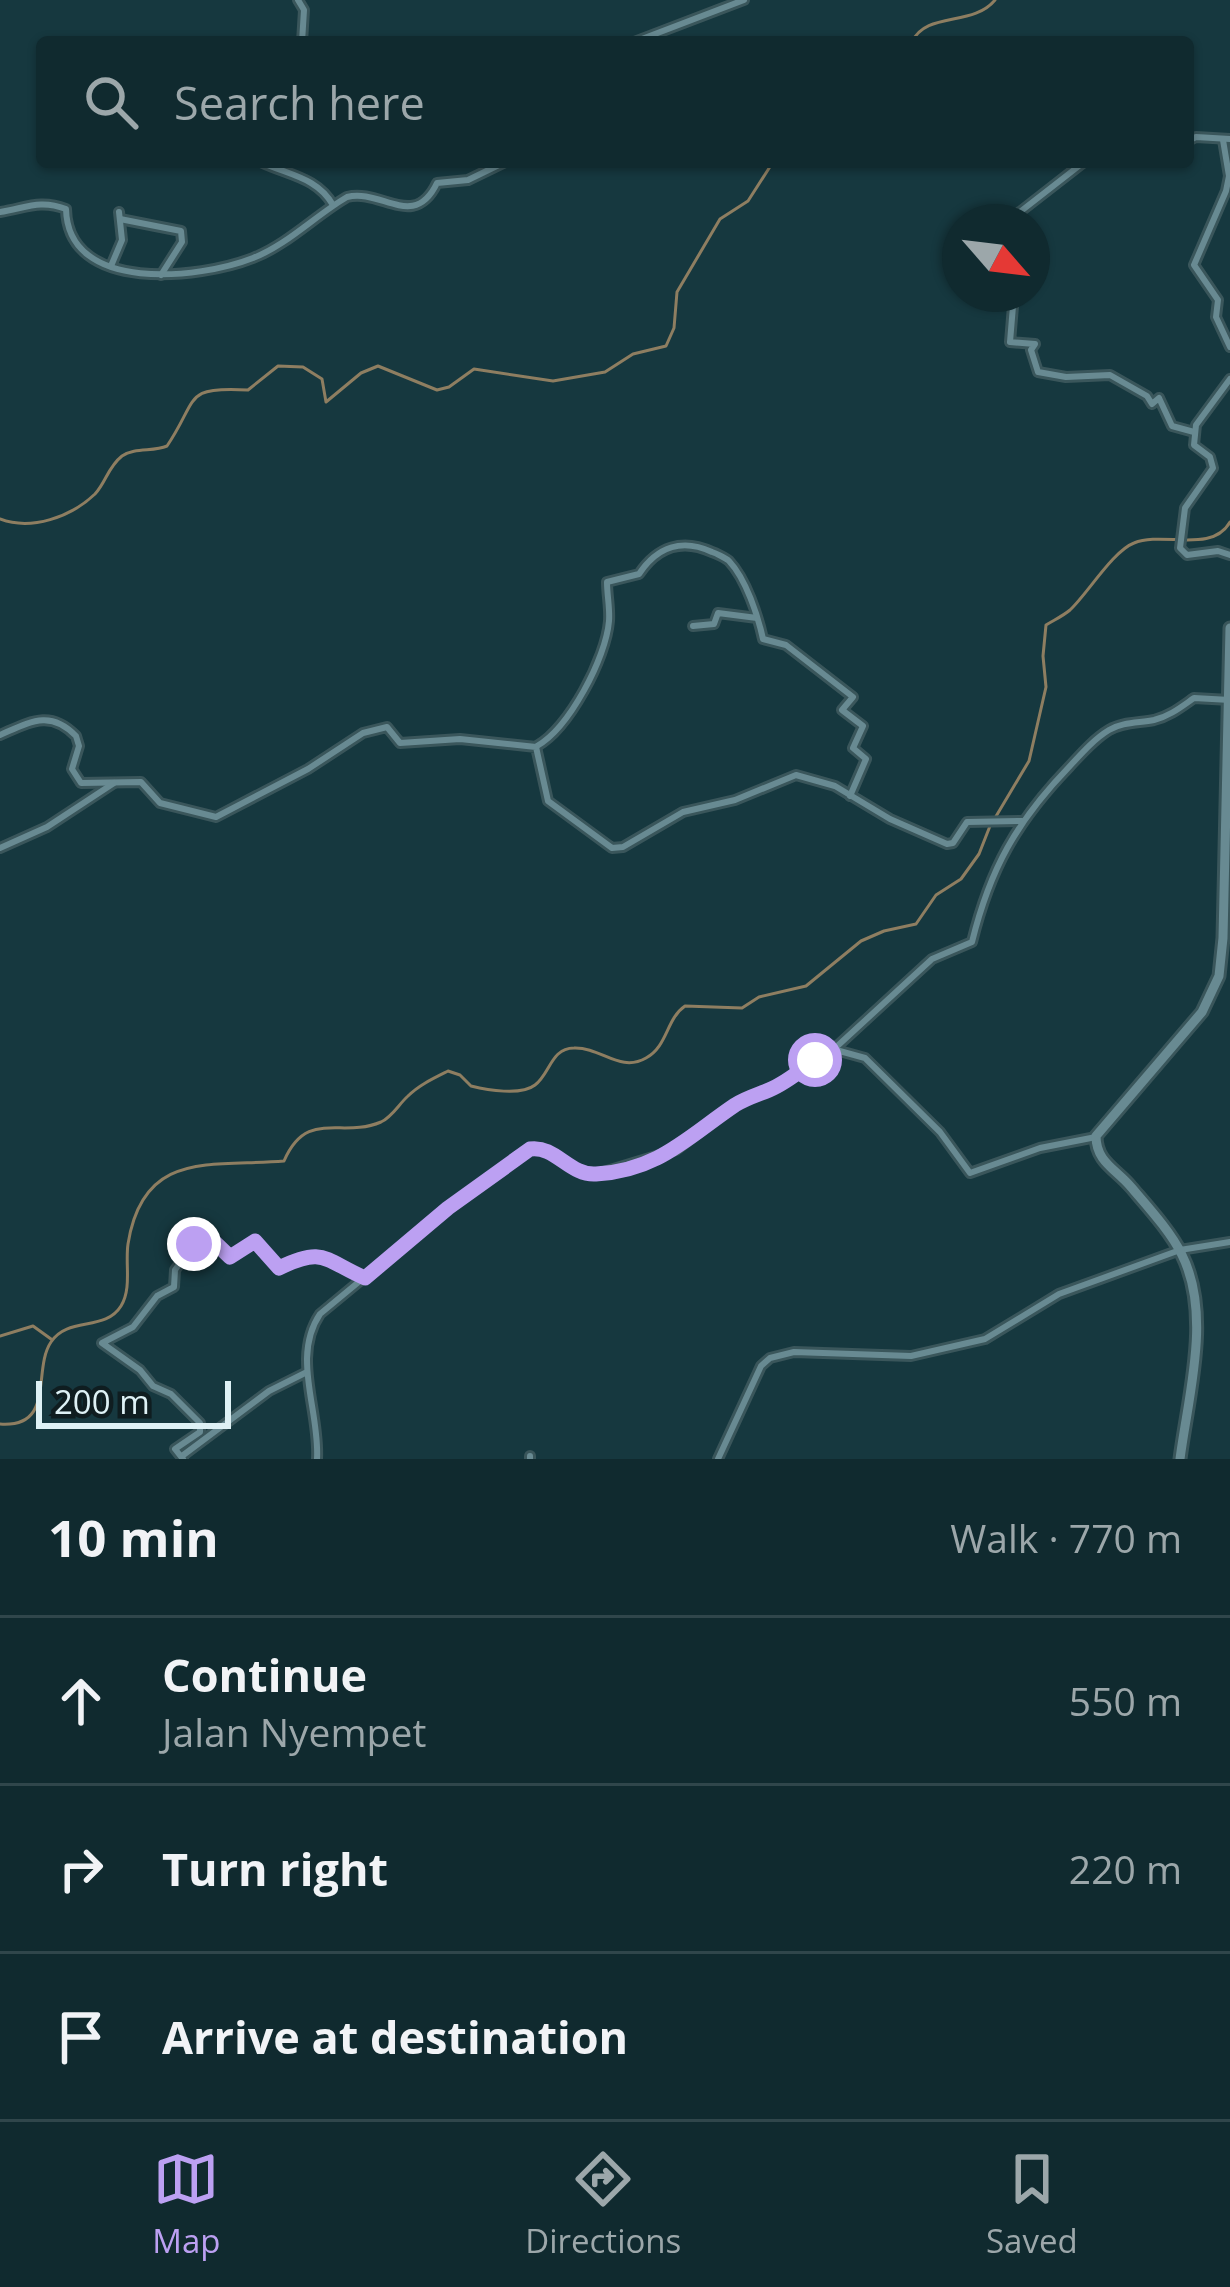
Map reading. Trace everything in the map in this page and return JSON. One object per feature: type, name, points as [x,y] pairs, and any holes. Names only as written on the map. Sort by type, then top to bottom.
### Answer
[{"type":"street","points":[[298,0],[304,10],[302,36]]},
{"type":"street","points":[[650,36],[744,0]]},
{"type":"street","points":[[1194,138],[1227,140],[1226,191],[1194,263],[1218,300],[1216,316],[1230,347]]},
{"type":"street","points":[[276,168],[319,186],[333,206]]},
{"type":"street","points":[[0,212],[32,202],[66,209],[67,222],[82,250],[110,267],[160,275],[202,272],[249,260],[358,194],[411,206],[428,196],[437,183],[468,180],[493,168]]},
{"type":"street","points":[[1030,204],[1076,168]]},
{"type":"street","points":[[110,267],[121,242],[120,215],[181,232],[182,242],[160,275]]},
{"type":"street","points":[[1012,312],[1010,342],[1035,344],[1031,350],[1038,372],[1110,375],[1147,396],[1152,404],[1159,398],[1172,426],[1194,432]]},
{"type":"street","points":[[1230,379],[1194,432],[1194,445],[1210,457],[1213,468],[1187,504],[1180,540],[1184,554],[1218,551],[1230,555]]},
{"type":"street","points":[[0,735],[39,718],[53,719],[76,736],[79,746],[72,769],[81,783],[141,782],[160,803],[217,817],[375,728],[386,727],[400,743],[460,739],[536,747],[559,729],[602,654],[610,616],[609,580],[639,574],[649,560],[676,544],[698,545],[729,561],[755,605],[763,639],[786,644],[853,697],[842,712],[862,725],[853,748],[866,759],[850,796]]},
{"type":"street","points":[[693,626],[713,624],[718,613],[757,617]]},
{"type":"street","points":[[1180,1459],[1197,1322],[1193,1292],[1180,1250],[1129,1184],[1101,1160],[1096,1137],[1202,1012],[1225,973],[1230,628]]},
{"type":"street","points":[[317,1459],[317,1426],[307,1372],[307,1343],[315,1320],[448,1208],[530,1149],[542,1148],[585,1174],[656,1159],[694,1138],[738,1103],[785,1082],[833,1050],[917,970],[945,951],[972,942],[987,886],[1022,821],[1079,756],[1114,727],[1157,719],[1194,698],[1230,700]]},
{"type":"street","points":[[536,747],[548,801],[612,848],[623,847],[683,812],[752,795],[791,776],[814,778],[947,844],[953,843],[967,822],[1022,821]]},
{"type":"street","points":[[0,848],[47,826],[117,781]]},
{"type":"street","points":[[833,1050],[865,1058],[940,1132],[970,1173],[1040,1148],[1096,1137]]},
{"type":"street","points":[[307,1372],[268,1391],[182,1458],[176,1448],[200,1432],[200,1423],[171,1394],[153,1386],[140,1370],[102,1343],[133,1327],[157,1297],[174,1287],[175,1270],[198,1238],[207,1235],[230,1257],[255,1241],[281,1268],[299,1256],[330,1258],[365,1278]]},
{"type":"street","points":[[718,1459],[761,1366],[770,1358],[794,1352],[911,1356],[985,1340],[1059,1294],[1180,1250],[1230,1242]]},
{"type":"waterway","points":[[916,36],[928,26],[975,14],[995,0]]},
{"type":"waterway","points":[[0,519],[37,522],[74,509],[95,494],[122,456],[167,446],[202,394],[248,390],[278,366],[303,367],[322,379],[326,402],[361,373],[378,366],[437,390],[474,369],[553,381],[605,372],[633,354],[666,346],[674,328],[677,292],[720,219],[748,201],[769,168]]},
{"type":"waterway","points":[[995,818],[1029,761],[1046,687],[1046,625],[1070,610],[1126,547],[1146,540],[1199,540],[1222,532],[1230,522]]},
{"type":"waterway","points":[[0,1424],[17,1423],[36,1407],[46,1354],[58,1334],[106,1319],[121,1306],[136,1213],[165,1178],[207,1165],[284,1161],[303,1135],[381,1122],[417,1088],[448,1071],[471,1086],[513,1091],[535,1085],[566,1049],[637,1062],[659,1047],[685,1006],[742,1008],[759,997],[806,986],[861,941],[916,924],[936,895],[961,879],[979,854],[990,826]]},
{"type":"waterway","points":[[0,1336],[33,1326],[51,1339]]},
{"type":"route","points":[[194,1244],[207,1235],[230,1257],[255,1241],[279,1268],[310,1255],[332,1258],[365,1278],[448,1208],[534,1147],[585,1174],[656,1159],[694,1138],[738,1103],[785,1082],[815,1060]]}]
